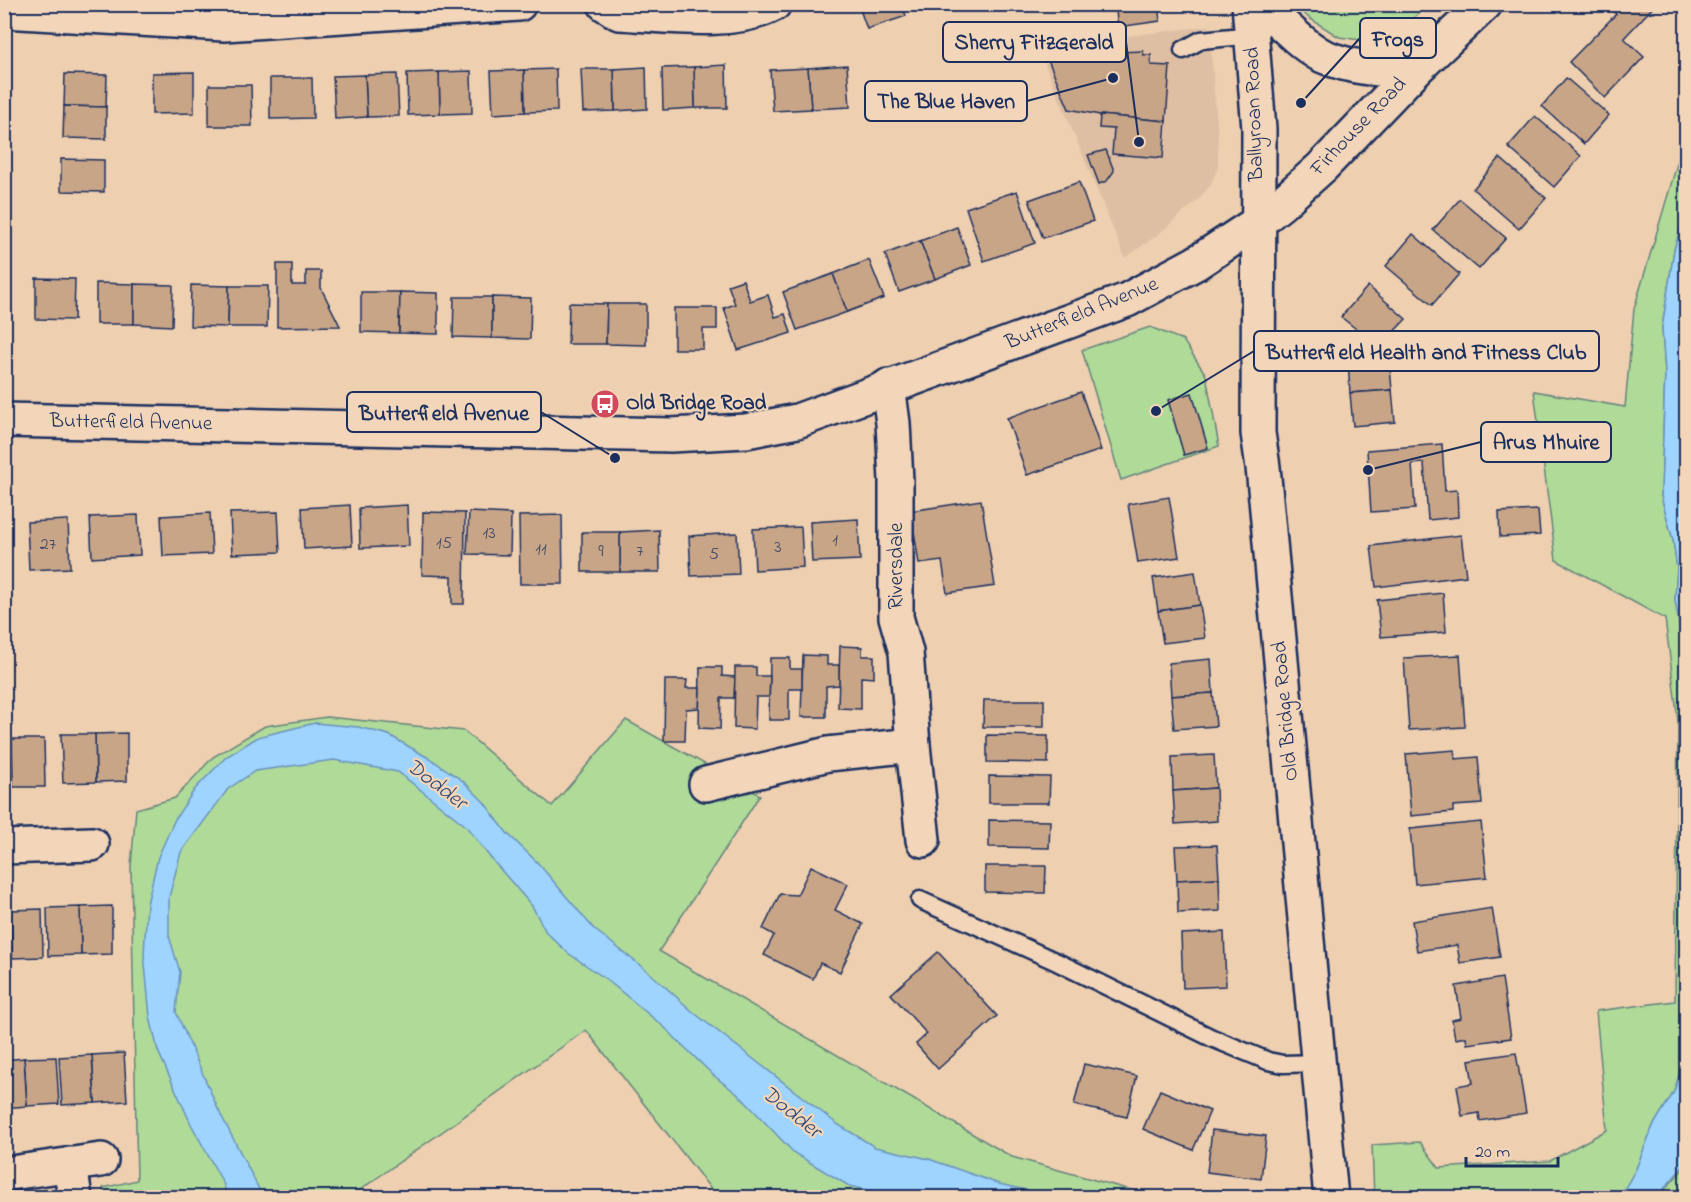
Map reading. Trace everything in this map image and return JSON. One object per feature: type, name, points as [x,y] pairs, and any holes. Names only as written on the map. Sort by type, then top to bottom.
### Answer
[{"type":"main road","points":[[4,11],[224,24],[519,4]]},
{"type":"main road","points":[[605,4],[619,13],[724,18],[767,8],[774,4]]},
{"type":"main road","points":[[1261,4],[1284,26],[1321,55],[1372,70],[1415,70]]},
{"type":"main road","name":"Firhouse Road","points":[[1257,224],[1322,167],[1415,70],[1485,4]]},
{"type":"main road","name":"Ballyroan Road","points":[[1251,20],[1259,129],[1257,224]]},
{"type":"main road","name":"Butterfield Avenue","points":[[4,420],[671,435],[723,434],[797,421],[1127,300],[1196,263],[1257,224]]},
{"type":"main road","name":"Old Bridge Road","points":[[1257,224],[1258,433],[1331,1197]]},
{"type":"main road","name":"Riversdale","points":[[888,386],[893,423],[896,481],[896,617],[906,652],[923,840]]},
{"type":"main road","points":[[706,784],[828,754],[914,745]]},
{"type":"main road","points":[[4,847],[92,844]]},
{"type":"main road","points":[[4,1174],[85,1162],[75,1197]]},
{"type":"lane","points":[[1183,50],[1201,40],[1251,20]]},
{"type":"lane","points":[[920,900],[1259,1058],[1283,1064],[1320,1063]]},
{"type":"shaded area","points":[[1209,26],[1218,137],[1218,167],[1210,186],[1197,201],[1156,236],[1125,258],[1038,47]]},
{"type":"green space","points":[[1295,5],[1427,5],[1391,40],[1375,42],[1339,37],[1309,18]]},
{"type":"green space","points":[[1686,134],[1686,209],[1674,250],[1662,328],[1665,372],[1661,496],[1673,540],[1677,568],[1675,600],[1686,664],[1686,1052],[1674,1092],[1653,1126],[1636,1169],[1620,1197],[1374,1197],[1372,1145],[1420,1142],[1439,1168],[1550,1161],[1607,1130],[1596,1011],[1675,1001],[1678,721],[1665,619],[1556,560],[1534,391],[1625,407],[1634,309]]},
{"type":"green space","points":[[1150,327],[1183,340],[1206,375],[1219,446],[1121,480],[1082,350]]},
{"type":"green space","points":[[327,717],[464,731],[552,806],[626,720],[760,795],[659,951],[1012,1157],[1156,1197],[717,1197],[586,1030],[350,1197],[105,1198],[103,1188],[137,1180],[131,866],[136,809],[175,798],[213,757],[265,726]]},
{"type":"green space","points":[[1686,1163],[1686,1197],[1657,1198],[1685,1167]]},
{"type":"water","points":[[1686,209],[1686,664],[1675,600],[1677,568],[1673,540],[1661,496],[1665,372],[1662,328],[1674,250]]},
{"type":"water","name":"Dodder","points":[[315,723],[358,727],[389,735],[463,781],[484,802],[507,833],[537,862],[594,929],[651,974],[693,1012],[837,1124],[875,1147],[929,1159],[999,1184],[1057,1197],[897,1197],[849,1186],[794,1153],[740,1096],[713,1075],[664,1027],[606,979],[568,953],[546,932],[532,906],[466,826],[398,772],[334,760],[255,771],[228,789],[181,852],[169,897],[169,936],[180,972],[176,1012],[218,1109],[263,1197],[227,1197],[224,1185],[191,1124],[158,1051],[150,1017],[144,954],[147,904],[158,857],[175,819],[195,789],[226,757],[258,737]]},
{"type":"water","points":[[1686,1052],[1686,1163],[1657,1197],[1620,1197],[1636,1169],[1653,1126],[1674,1092]]},
{"type":"building","points":[[858,4],[902,4],[906,16],[867,29]]},
{"type":"building","points":[[1115,4],[1158,4],[1160,21],[1118,27]]},
{"type":"building","points":[[1606,4],[1656,4],[1624,38],[1644,57],[1605,98],[1569,62],[1616,14]]},
{"type":"building","points":[[1143,51],[1144,55],[1151,55],[1151,65],[1170,66],[1166,121],[1100,115],[1069,109],[1046,55]]},
{"type":"building","points":[[726,65],[727,108],[695,108],[694,67]]},
{"type":"building","points":[[847,65],[850,107],[811,109],[808,68]]},
{"type":"building","points":[[646,67],[647,109],[615,111],[614,69]]},
{"type":"building","points":[[694,67],[695,108],[663,110],[662,68]]},
{"type":"building","points":[[808,68],[811,109],[773,111],[770,70]]},
{"type":"building","points":[[556,69],[557,111],[525,112],[524,70]]},
{"type":"building","points":[[581,69],[614,69],[615,111],[583,112]]},
{"type":"building","points":[[524,70],[525,112],[493,114],[491,71]]},
{"type":"building","points":[[471,71],[472,113],[440,114],[439,72]]},
{"type":"building","points":[[194,72],[194,113],[152,114],[152,73]]},
{"type":"building","points":[[439,72],[440,114],[408,115],[407,73]]},
{"type":"building","points":[[65,74],[107,75],[106,107],[64,106]]},
{"type":"building","points":[[397,74],[399,116],[367,117],[365,75]]},
{"type":"building","points":[[365,75],[367,117],[335,119],[333,76]]},
{"type":"building","points":[[270,78],[312,78],[313,118],[270,119]]},
{"type":"building","points":[[1566,78],[1609,115],[1584,144],[1542,106]]},
{"type":"building","points":[[209,85],[251,85],[252,126],[209,126]]},
{"type":"building","points":[[64,106],[106,107],[106,139],[63,138]]},
{"type":"building","points":[[1100,115],[1166,121],[1163,158],[1112,154],[1114,129],[1099,128]]},
{"type":"building","points":[[1535,116],[1581,156],[1554,187],[1508,147]]},
{"type":"building","points":[[1106,150],[1114,171],[1107,181],[1099,184],[1088,155]]},
{"type":"building","points":[[1500,158],[1546,198],[1519,229],[1473,189]]},
{"type":"building","points":[[61,159],[104,160],[104,192],[61,191]]},
{"type":"building","points":[[1079,182],[1093,221],[1043,238],[1029,200]]},
{"type":"building","points":[[1017,191],[1035,243],[984,261],[966,208]]},
{"type":"building","points":[[1460,199],[1506,238],[1479,269],[1433,230]]},
{"type":"building","points":[[957,227],[971,265],[935,279],[920,241]]},
{"type":"building","points":[[1413,234],[1459,274],[1432,305],[1386,266]]},
{"type":"building","points":[[920,241],[935,279],[899,292],[885,254]]},
{"type":"building","points":[[869,260],[884,298],[847,312],[833,274]]},
{"type":"building","points":[[277,264],[292,264],[292,285],[306,285],[306,271],[321,271],[321,288],[340,326],[277,327]]},
{"type":"building","points":[[833,274],[847,312],[797,330],[783,292]]},
{"type":"building","points":[[36,278],[75,279],[74,320],[36,319]]},
{"type":"building","points":[[743,280],[750,301],[768,295],[775,317],[785,314],[791,333],[738,350],[724,308],[735,304],[728,285]]},
{"type":"building","points":[[96,283],[134,284],[134,324],[96,324]]},
{"type":"building","points":[[134,284],[173,285],[172,326],[134,324]]},
{"type":"building","points":[[191,285],[229,286],[228,327],[190,326]]},
{"type":"building","points":[[229,286],[268,286],[267,327],[228,327]]},
{"type":"building","points":[[1368,286],[1406,319],[1379,347],[1341,317]]},
{"type":"building","points":[[361,292],[400,292],[399,333],[361,332]]},
{"type":"building","points":[[400,292],[438,293],[438,334],[399,333]]},
{"type":"building","points":[[454,297],[492,297],[492,338],[453,337]]},
{"type":"building","points":[[492,297],[531,298],[530,339],[492,338]]},
{"type":"building","points":[[569,303],[607,304],[606,344],[568,344]]},
{"type":"building","points":[[607,304],[646,304],[646,345],[606,344]]},
{"type":"building","points":[[674,308],[717,308],[717,329],[703,329],[703,349],[674,349]]},
{"type":"building","points":[[1389,356],[1392,390],[1350,393],[1348,360]]},
{"type":"building","points":[[1392,390],[1395,422],[1353,426],[1350,393]]},
{"type":"building","points":[[1081,392],[1101,450],[1027,475],[1007,418]]},
{"type":"building","points":[[1192,393],[1208,448],[1184,455],[1168,400]]},
{"type":"building","points":[[1442,444],[1445,491],[1457,490],[1458,517],[1428,520],[1424,463],[1412,464],[1415,509],[1371,512],[1367,450]]},
{"type":"building","points":[[1169,497],[1179,557],[1138,563],[1128,504]]},
{"type":"building","points":[[981,500],[995,586],[947,593],[942,561],[919,564],[911,511]]},
{"type":"building","points":[[350,505],[352,546],[304,549],[302,508]]},
{"type":"building","points":[[407,505],[409,546],[360,548],[359,508]]},
{"type":"building","points":[[1538,510],[1540,535],[1500,537],[1499,512]]},
{"type":"building","points":[[278,512],[280,552],[232,554],[230,513]]},
{"type":"building","points":[[423,512],[465,513],[464,604],[452,604],[452,576],[422,575]]},
{"type":"building","points":[[469,512],[511,514],[510,555],[467,554]]},
{"type":"building","points":[[210,513],[212,554],[163,556],[161,516]]},
{"type":"building","points":[[138,515],[140,555],[92,558],[90,517]]},
{"type":"building","points":[[562,515],[563,584],[520,584],[519,516]]},
{"type":"building","points":[[858,519],[860,560],[812,562],[810,522]]},
{"type":"building","points":[[68,520],[70,568],[29,570],[27,522]]},
{"type":"building","points":[[801,527],[803,567],[755,570],[753,529]]},
{"type":"building","points":[[659,530],[660,572],[620,572],[620,532]]},
{"type":"building","points":[[582,532],[620,532],[620,572],[582,572]]},
{"type":"building","points":[[737,533],[739,574],[691,576],[689,536]]},
{"type":"building","points":[[1461,535],[1466,576],[1376,587],[1371,546]]},
{"type":"building","points":[[1195,572],[1200,605],[1158,611],[1153,578]]},
{"type":"building","points":[[1443,593],[1446,632],[1381,637],[1377,600]]},
{"type":"building","points":[[1200,605],[1205,638],[1163,643],[1158,611]]},
{"type":"building","points":[[840,646],[862,647],[862,656],[874,656],[874,678],[861,677],[861,709],[838,708]]},
{"type":"building","points":[[803,655],[827,656],[827,665],[839,665],[839,685],[826,686],[826,717],[801,717]]},
{"type":"building","points":[[1460,655],[1465,727],[1409,730],[1404,658]]},
{"type":"building","points":[[770,658],[790,658],[790,669],[802,669],[802,689],[789,689],[789,720],[769,720]]},
{"type":"building","points":[[1211,659],[1213,693],[1171,696],[1169,663]]},
{"type":"building","points":[[700,667],[722,667],[722,676],[735,677],[734,698],[721,698],[720,729],[699,728]]},
{"type":"building","points":[[735,667],[756,667],[756,676],[770,676],[769,697],[756,697],[755,729],[734,728]]},
{"type":"building","points":[[665,680],[687,680],[686,688],[700,688],[699,708],[686,709],[685,741],[664,741]]},
{"type":"building","points":[[1213,693],[1216,726],[1174,729],[1171,696]]},
{"type":"building","points":[[984,700],[1044,700],[1044,727],[983,727]]},
{"type":"building","points":[[127,733],[127,781],[96,782],[95,734]]},
{"type":"building","points":[[61,734],[95,734],[96,782],[63,783]]},
{"type":"building","points":[[987,735],[1048,736],[1048,763],[987,762]]},
{"type":"building","points":[[12,739],[13,787],[4,787],[4,740]]},
{"type":"building","points":[[12,739],[44,739],[45,787],[13,787]]},
{"type":"building","points":[[1455,750],[1455,759],[1478,757],[1482,804],[1453,806],[1453,812],[1411,816],[1406,754]]},
{"type":"building","points":[[1214,755],[1216,788],[1173,791],[1172,757]]},
{"type":"building","points":[[989,776],[1050,777],[1049,803],[989,803]]},
{"type":"building","points":[[1216,788],[1217,821],[1175,824],[1173,791]]},
{"type":"building","points":[[989,820],[1050,821],[1049,848],[989,847]]},
{"type":"building","points":[[1481,822],[1487,877],[1415,884],[1410,829]]},
{"type":"building","points":[[1217,845],[1219,878],[1177,880],[1175,846]]},
{"type":"building","points":[[811,866],[848,884],[835,910],[863,924],[840,972],[820,963],[813,979],[764,955],[774,935],[763,929],[780,894],[797,895]]},
{"type":"building","points":[[985,866],[1046,866],[1045,893],[985,892]]},
{"type":"building","points":[[1219,878],[1220,911],[1178,913],[1177,880]]},
{"type":"building","points":[[112,906],[112,954],[81,955],[80,907]]},
{"type":"building","points":[[80,907],[81,955],[48,956],[47,908]]},
{"type":"building","points":[[1492,908],[1500,957],[1460,963],[1457,945],[1417,951],[1412,921]]},
{"type":"building","points":[[42,909],[43,957],[12,958],[11,910]]},
{"type":"building","points":[[4,910],[11,910],[12,958],[4,958]]},
{"type":"building","points":[[1224,932],[1226,986],[1183,988],[1181,934]]},
{"type":"building","points":[[938,952],[997,1016],[938,1069],[916,1044],[927,1034],[891,994]]},
{"type":"building","points":[[1502,978],[1511,1038],[1467,1044],[1466,1037],[1455,1039],[1452,1020],[1461,1018],[1456,986]]},
{"type":"building","points":[[124,1053],[127,1101],[95,1103],[92,1055]]},
{"type":"building","points":[[1516,1053],[1526,1113],[1480,1121],[1479,1113],[1462,1116],[1457,1086],[1473,1083],[1469,1060]]},
{"type":"building","points":[[92,1055],[95,1103],[62,1105],[59,1057]]},
{"type":"building","points":[[56,1057],[59,1104],[27,1106],[24,1058]]},
{"type":"building","points":[[24,1058],[27,1106],[4,1108],[4,1060]]},
{"type":"building","points":[[1084,1064],[1137,1076],[1127,1117],[1074,1105]]},
{"type":"building","points":[[1160,1090],[1210,1111],[1193,1150],[1143,1129]]},
{"type":"building","points":[[1212,1130],[1266,1136],[1261,1179],[1207,1172]]},
{"type":"place","name":"The Blue Haven","points":[[1113,78]]},
{"type":"place","name":"Frogs","points":[[1301,103]]},
{"type":"place","name":"Sherry FitzGerald","points":[[1139,142]]},
{"type":"place","name":"Old Bridge Road","points":[[605,404]]},
{"type":"place","name":"Butterfield Health and Fitness Club","points":[[1156,411]]},
{"type":"place","name":"Butterfield Avenue","points":[[615,458]]},
{"type":"place","name":"Arus Mhuire","points":[[1368,470]]}]
